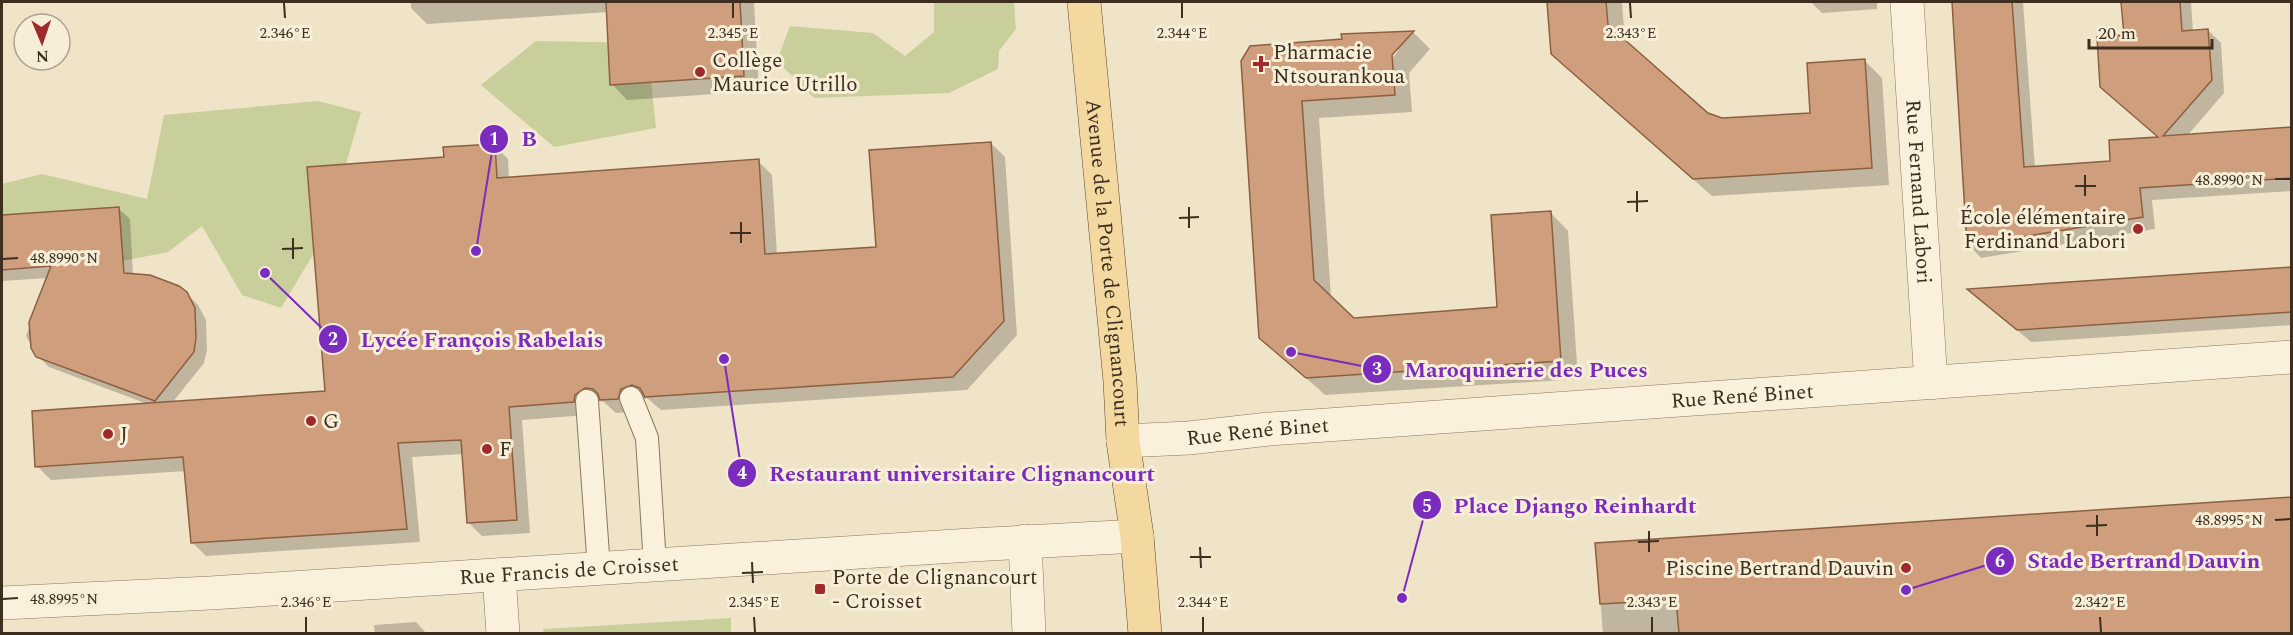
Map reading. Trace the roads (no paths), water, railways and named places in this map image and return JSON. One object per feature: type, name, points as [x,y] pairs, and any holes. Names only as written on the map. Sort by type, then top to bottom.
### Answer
[{"type":"main road","name":"Avenue de la Porte de Clignancourt","points":[[1084,2],[1120,381],[1123,441],[1137,536],[1145,633]]},
{"type":"street","name":"Rue Fernand Labori","points":[[1907,2],[1931,383]]},
{"type":"street","name":"Rue René Binet","points":[[1123,441],[2292,357]]},
{"type":"street","name":"Rue Francis de Croisset","points":[[2,603],[1137,536]]},
{"type":"street","points":[[1025,541],[1029,633]]},
{"type":"street","points":[[499,575],[503,633]]},
{"type":"lane","points":[[631,398],[647,438],[655,565]]},
{"type":"lane","points":[[587,401],[599,568]]},
{"type":"place","name":"Pharmacie Ntsourankoua","points":[[1261,64]]},
{"type":"place","name":"Collège Maurice Utrillo","points":[[700,72]]},
{"type":"place","name":"École élémentaire Ferdinand Labori","points":[[2138,229]]},
{"type":"place","name":"B","points":[[476,251]]},
{"type":"place","name":"Lycée François Rabelais","points":[[265,273]]},
{"type":"place","name":"Maroquinerie des Puces","points":[[1291,352]]},
{"type":"place","name":"Restaurant universitaire Clignancourt","points":[[724,359]]},
{"type":"place","name":"G","points":[[311,421]]},
{"type":"place","name":"J","points":[[108,434]]},
{"type":"place","name":"F","points":[[487,449]]},
{"type":"place","name":"Piscine Bertrand Dauvin","points":[[1906,568]]},
{"type":"place","name":"Porte de Clignancourt - Croisset","points":[[820,589]]},
{"type":"place","name":"Stade Bertrand Dauvin","points":[[1906,590]]},
{"type":"place","name":"Place Django Reinhardt","points":[[1402,598]]}]
